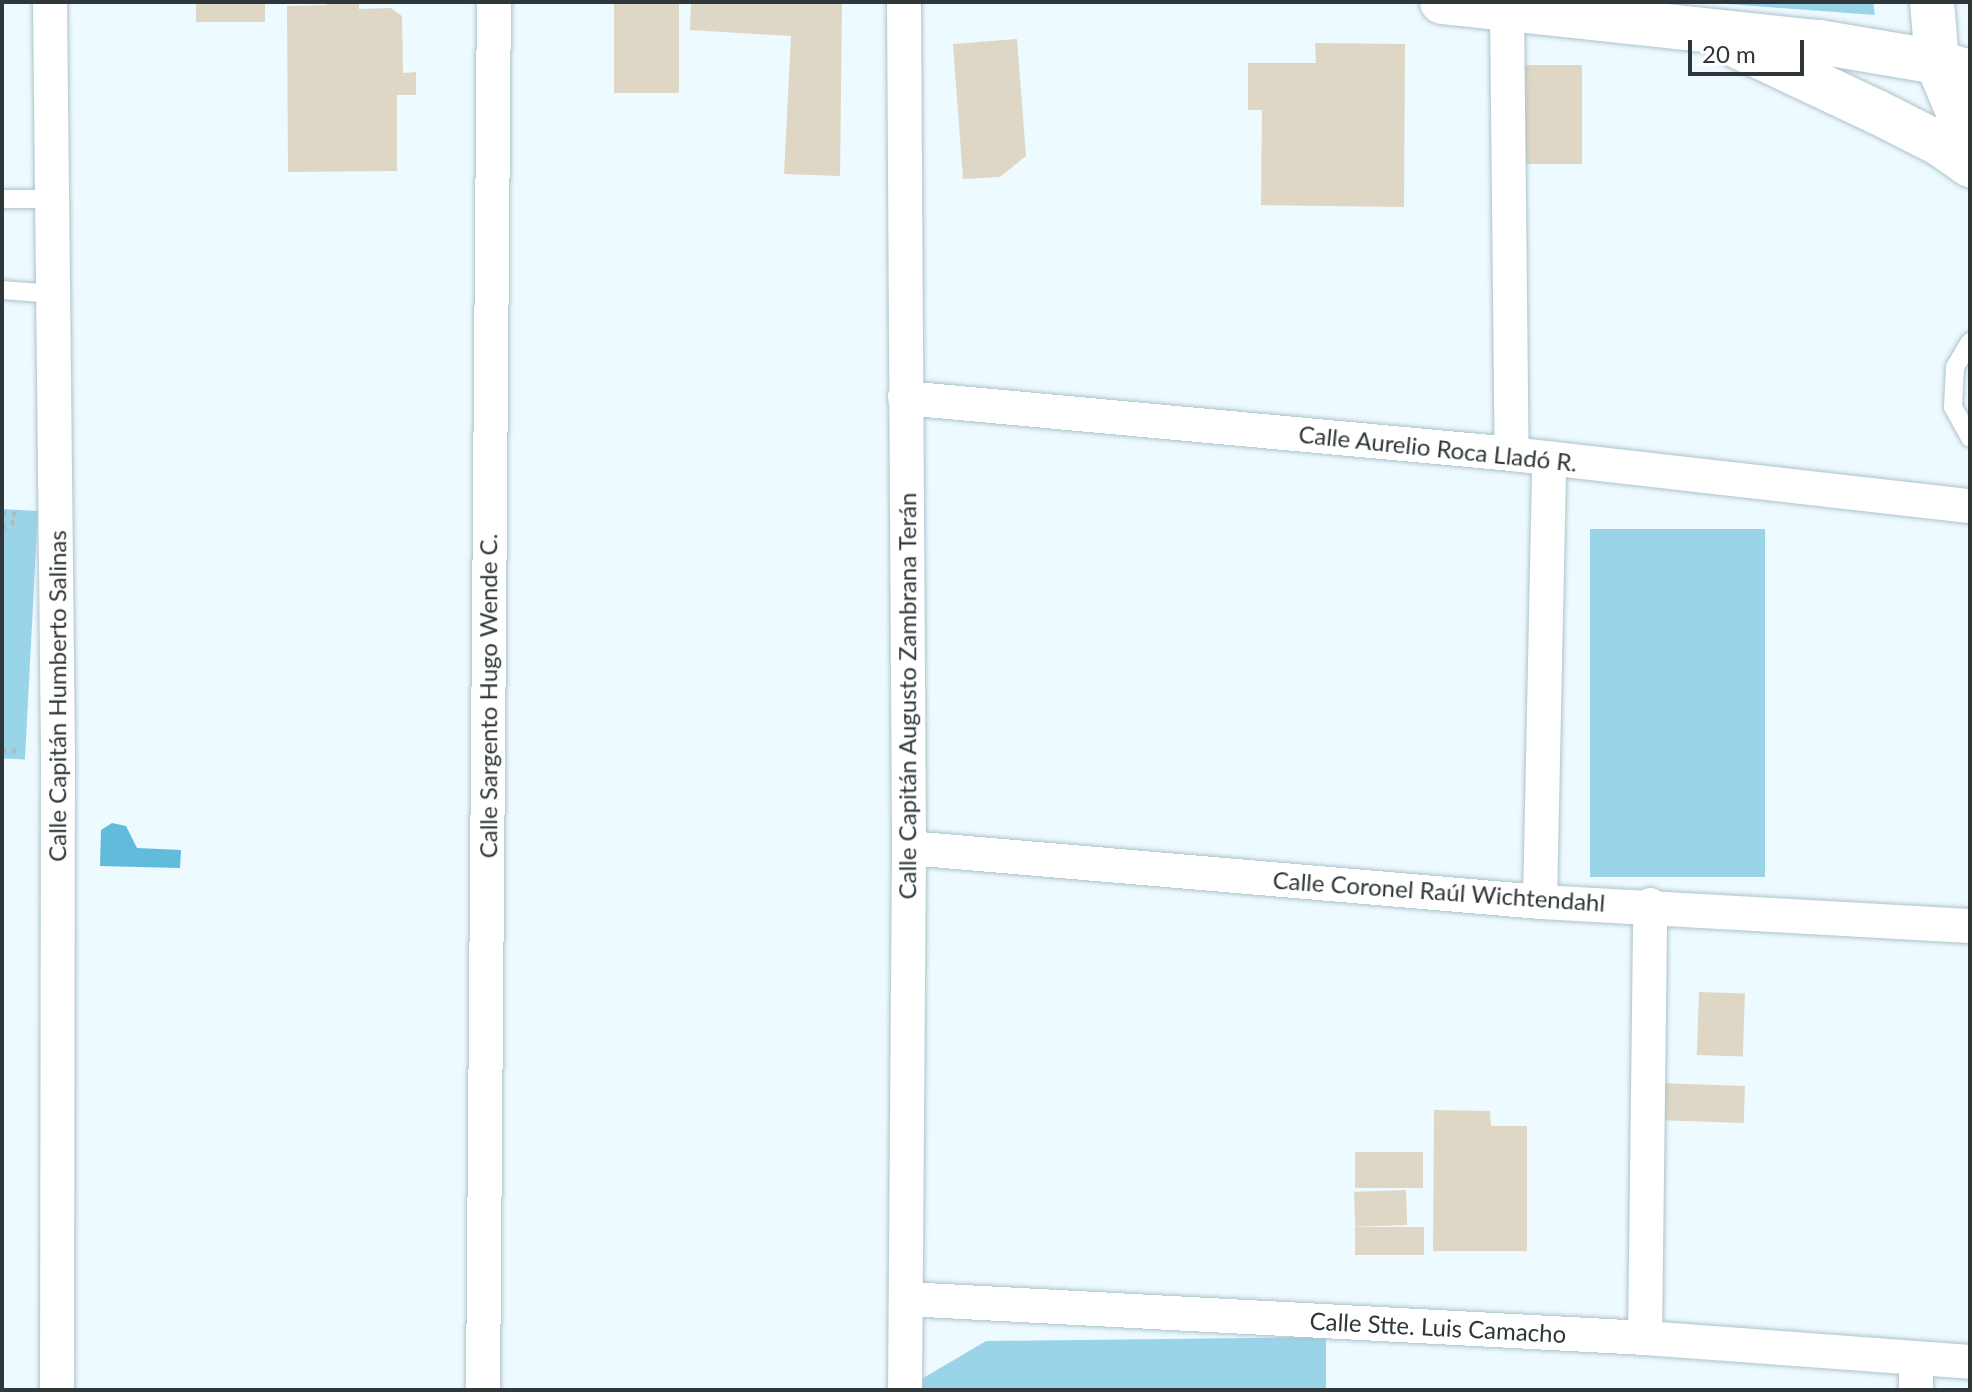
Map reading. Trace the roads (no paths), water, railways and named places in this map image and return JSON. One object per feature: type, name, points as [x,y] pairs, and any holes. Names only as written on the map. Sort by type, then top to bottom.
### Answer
[{"type":"main road","points":[[1442,2],[1819,42],[1954,67]]},
{"type":"main road","points":[[1932,2],[1954,67],[1970,141]]},
{"type":"main road","points":[[1700,29],[1877,112],[1940,144],[1970,165]]},
{"type":"street","name":"Calle Capitán Humberto Salinas","points":[[50,2],[58,737],[57,1390]]},
{"type":"street","name":"Calle Sargento Hugo Wende C.","points":[[483,1390],[494,2]]},
{"type":"street","name":"Calle Capitán Augusto Zambrana Terán","points":[[904,2],[909,848],[905,1390]]},
{"type":"street","points":[[1507,10],[1512,454]]},
{"type":"street","name":"Calle Aurelio Roca Lladó R.","points":[[905,398],[1512,454],[1970,506]]},
{"type":"street","points":[[1540,902],[1549,458]]},
{"type":"street","name":"Calle Coronel Raúl Wichtendahl","points":[[909,848],[1540,902],[1650,905],[1970,926]]},
{"type":"street","points":[[1645,1338],[1650,905]]},
{"type":"street","name":"Calle Stte. Luis Camacho","points":[[906,1299],[1645,1338],[1916,1375],[1970,1362]]},
{"type":"lane","points":[[2,199],[52,199]]},
{"type":"lane","points":[[2,290],[53,294]]},
{"type":"lane","points":[[1970,342],[1955,367],[1953,407],[1970,438]]}]
